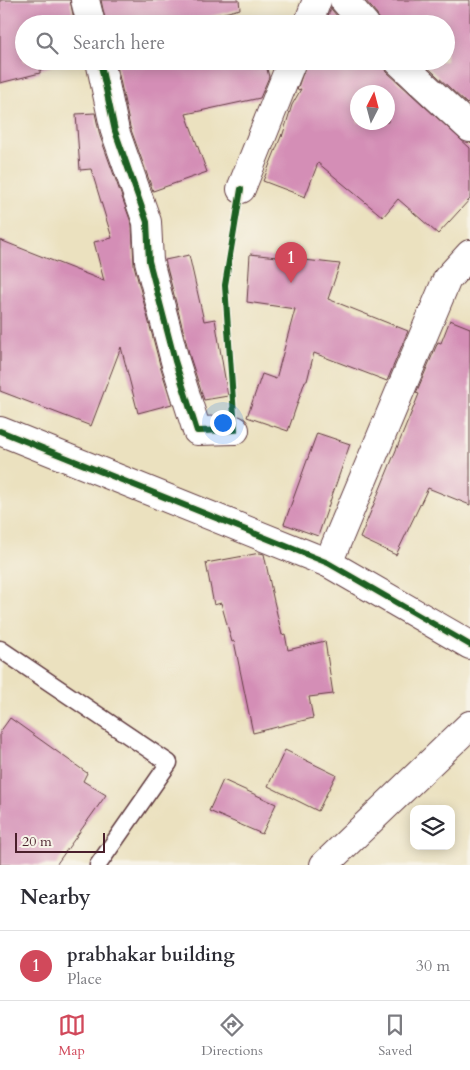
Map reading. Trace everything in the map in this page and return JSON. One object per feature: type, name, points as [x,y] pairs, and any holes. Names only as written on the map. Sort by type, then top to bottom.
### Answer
[{"type":"street","points":[[86,0],[89,15]]},
{"type":"street","points":[[311,15],[317,0]]},
{"type":"street","points":[[344,0],[357,15]]},
{"type":"street","points":[[102,70],[115,131],[147,222],[149,261],[175,360],[197,431],[235,430]]},
{"type":"street","points":[[241,189],[288,70]]},
{"type":"street","points":[[408,70],[470,128]]},
{"type":"street","points":[[328,563],[447,279],[470,254]]},
{"type":"street","points":[[0,430],[328,563],[470,645]]},
{"type":"street","points":[[324,865],[470,726]]},
{"type":"lane","points":[[0,649],[169,763],[98,865]]},
{"type":"building","points":[[0,0],[70,0],[73,15],[15,15],[15,70],[40,70],[40,73],[0,83]]},
{"type":"building","points":[[101,0],[239,0],[240,9],[216,15],[104,15]]},
{"type":"building","points":[[365,0],[470,0],[470,101],[467,104],[431,70],[455,70],[455,15],[377,14]]},
{"type":"building","points":[[331,8],[336,15],[328,15]]},
{"type":"building","points":[[118,70],[267,70],[269,77],[260,98],[186,114],[207,172],[153,191],[130,127]]},
{"type":"building","points":[[304,70],[386,70],[470,148],[470,199],[438,234],[398,199],[383,217],[318,163],[305,197],[263,181],[282,134],[282,137],[292,105],[301,89],[297,90]]},
{"type":"building","points":[[95,113],[100,136],[132,225],[134,265],[172,404],[138,413],[121,347],[91,426],[0,391],[0,240],[104,281],[94,242],[112,238],[91,169],[80,170],[76,114]]},
{"type":"building","points":[[250,254],[340,264],[328,299],[408,331],[387,381],[314,353],[307,381],[305,381],[288,431],[247,417],[262,374],[276,379],[295,309],[247,302]]},
{"type":"building","points":[[189,255],[204,321],[215,319],[228,396],[204,400],[190,357],[165,260]]},
{"type":"building","points":[[450,320],[470,328],[470,505],[428,488],[396,555],[360,538],[419,394],[416,393],[438,342],[441,343]]},
{"type":"building","points":[[317,433],[350,444],[318,536],[284,524]]},
{"type":"building","points":[[260,553],[264,554],[282,635],[285,634],[288,650],[325,641],[333,694],[309,697],[313,718],[253,733],[234,641],[232,642],[221,603],[214,605],[206,563]]},
{"type":"building","points":[[10,718],[87,773],[83,781],[106,795],[56,865],[0,865],[0,732]]},
{"type":"building","points":[[285,750],[336,775],[318,811],[268,786]]},
{"type":"building","points":[[223,780],[276,804],[262,834],[209,811]]},
{"type":"cycle path","points":[[102,70],[115,131],[147,222],[149,261],[175,361],[197,431],[235,430],[225,285],[241,189]]},
{"type":"cycle path","points":[[0,431],[328,563],[470,645]]},
{"type":"place","name":"prabhakar building","points":[[291,283]]}]
